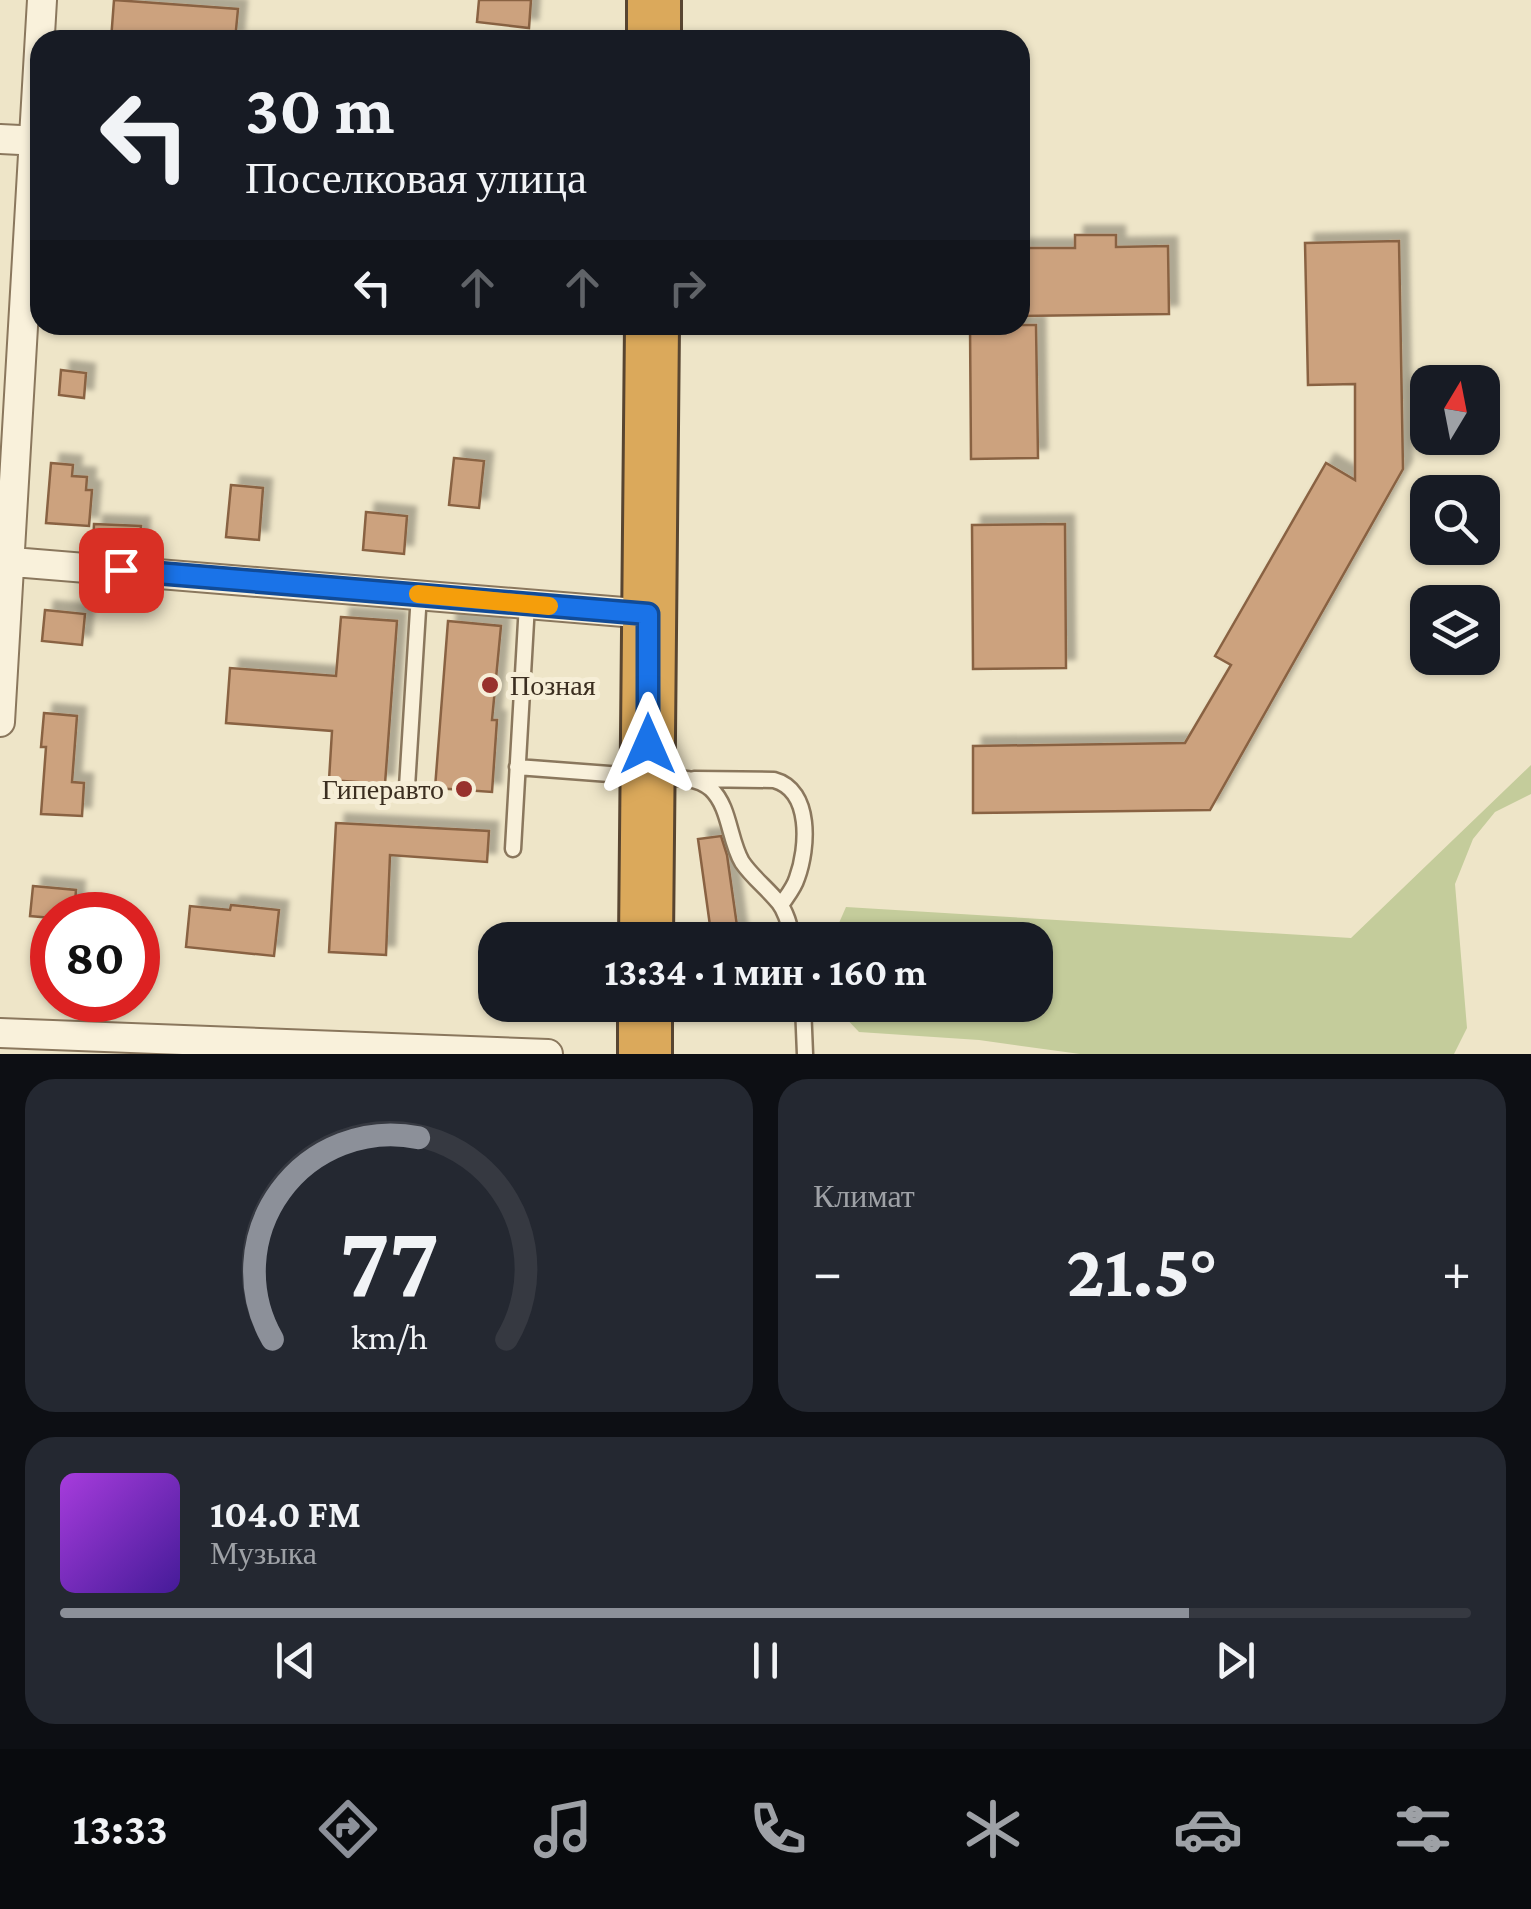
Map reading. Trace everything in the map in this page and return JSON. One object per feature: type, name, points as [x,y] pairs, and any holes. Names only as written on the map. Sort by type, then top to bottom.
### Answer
[{"type":"highway","points":[[654,0],[654,30]]},
{"type":"highway","points":[[649,922],[670,778],[648,614],[652,335]]},
{"type":"highway","points":[[645,1054],[646,1022]]},
{"type":"street","points":[[41,30],[42,0]]},
{"type":"street","points":[[0,139],[30,141]]},
{"type":"street","points":[[0,722],[5,561],[30,233]]},
{"type":"street","points":[[5,561],[648,614]]},
{"type":"street","points":[[0,1033],[548,1054]]},
{"type":"lane","points":[[407,788],[418,594]]},
{"type":"lane","points":[[513,849],[527,604]]},
{"type":"lane","points":[[517,767],[670,778],[774,780],[786,784],[797,796],[805,840],[796,882],[782,905]]},
{"type":"lane","points":[[670,778],[710,789],[722,806],[742,861],[782,905],[787,922]]},
{"type":"lane","points":[[804,1022],[805,1054]]},
{"type":"green space","points":[[1531,765],[1531,794],[1495,812],[1473,839],[1455,884],[1467,1028],[1454,1054],[1080,1054],[979,1040],[859,1032],[850,1022],[1053,1022],[1053,922],[839,922],[846,907],[1351,938]]},
{"type":"building","points":[[114,0],[238,9],[236,30],[112,30]]},
{"type":"building","points":[[479,0],[531,0],[529,28],[477,22]]},
{"type":"building","points":[[1075,235],[1116,235],[1116,247],[1168,246],[1169,314],[1030,316],[1030,248],[1075,248]]},
{"type":"building","points":[[1399,241],[1403,469],[1210,810],[973,813],[973,746],[1185,743],[1231,665],[1215,656],[1326,463],[1355,480],[1355,384],[1308,385],[1305,243]]},
{"type":"building","points":[[1030,325],[1036,325],[1038,458],[971,459],[970,335],[1030,335]]},
{"type":"building","points":[[61,370],[86,373],[84,398],[59,395]]},
{"type":"building","points":[[454,458],[484,461],[479,508],[449,505]]},
{"type":"building","points":[[51,463],[73,465],[72,476],[87,477],[86,490],[92,490],[89,526],[46,523]]},
{"type":"building","points":[[231,485],[263,488],[259,540],[226,537]]},
{"type":"building","points":[[366,512],[407,516],[404,554],[363,550]]},
{"type":"building","points":[[94,524],[141,526],[139,549],[93,547]]},
{"type":"building","points":[[1065,524],[1066,668],[973,669],[972,525]]},
{"type":"building","points":[[45,610],[85,614],[82,645],[42,641]]},
{"type":"building","points":[[341,617],[397,621],[385,784],[329,780],[332,731],[226,723],[230,668],[336,676]]},
{"type":"building","points":[[448,621],[501,626],[492,720],[497,720],[492,792],[435,788]]},
{"type":"building","points":[[44,713],[77,716],[72,782],[84,783],[82,816],[41,814],[46,747],[41,747]]},
{"type":"building","points":[[336,823],[489,831],[487,862],[390,855],[386,955],[329,952]]},
{"type":"building","points":[[721,836],[736,922],[710,922],[698,839]]},
{"type":"building","points":[[33,886],[76,890],[76,892],[32,892]]},
{"type":"building","points":[[231,905],[279,910],[274,956],[186,947],[190,906],[230,910]]},
{"type":"slow traffic","points":[[418,594],[549,606]]},
{"type":"place","name":"Позная","points":[[490,685]]},
{"type":"place","name":"Гиперавто","points":[[464,789]]},
{"type":"route","points":[[121,570],[648,614],[648,744]]}]
